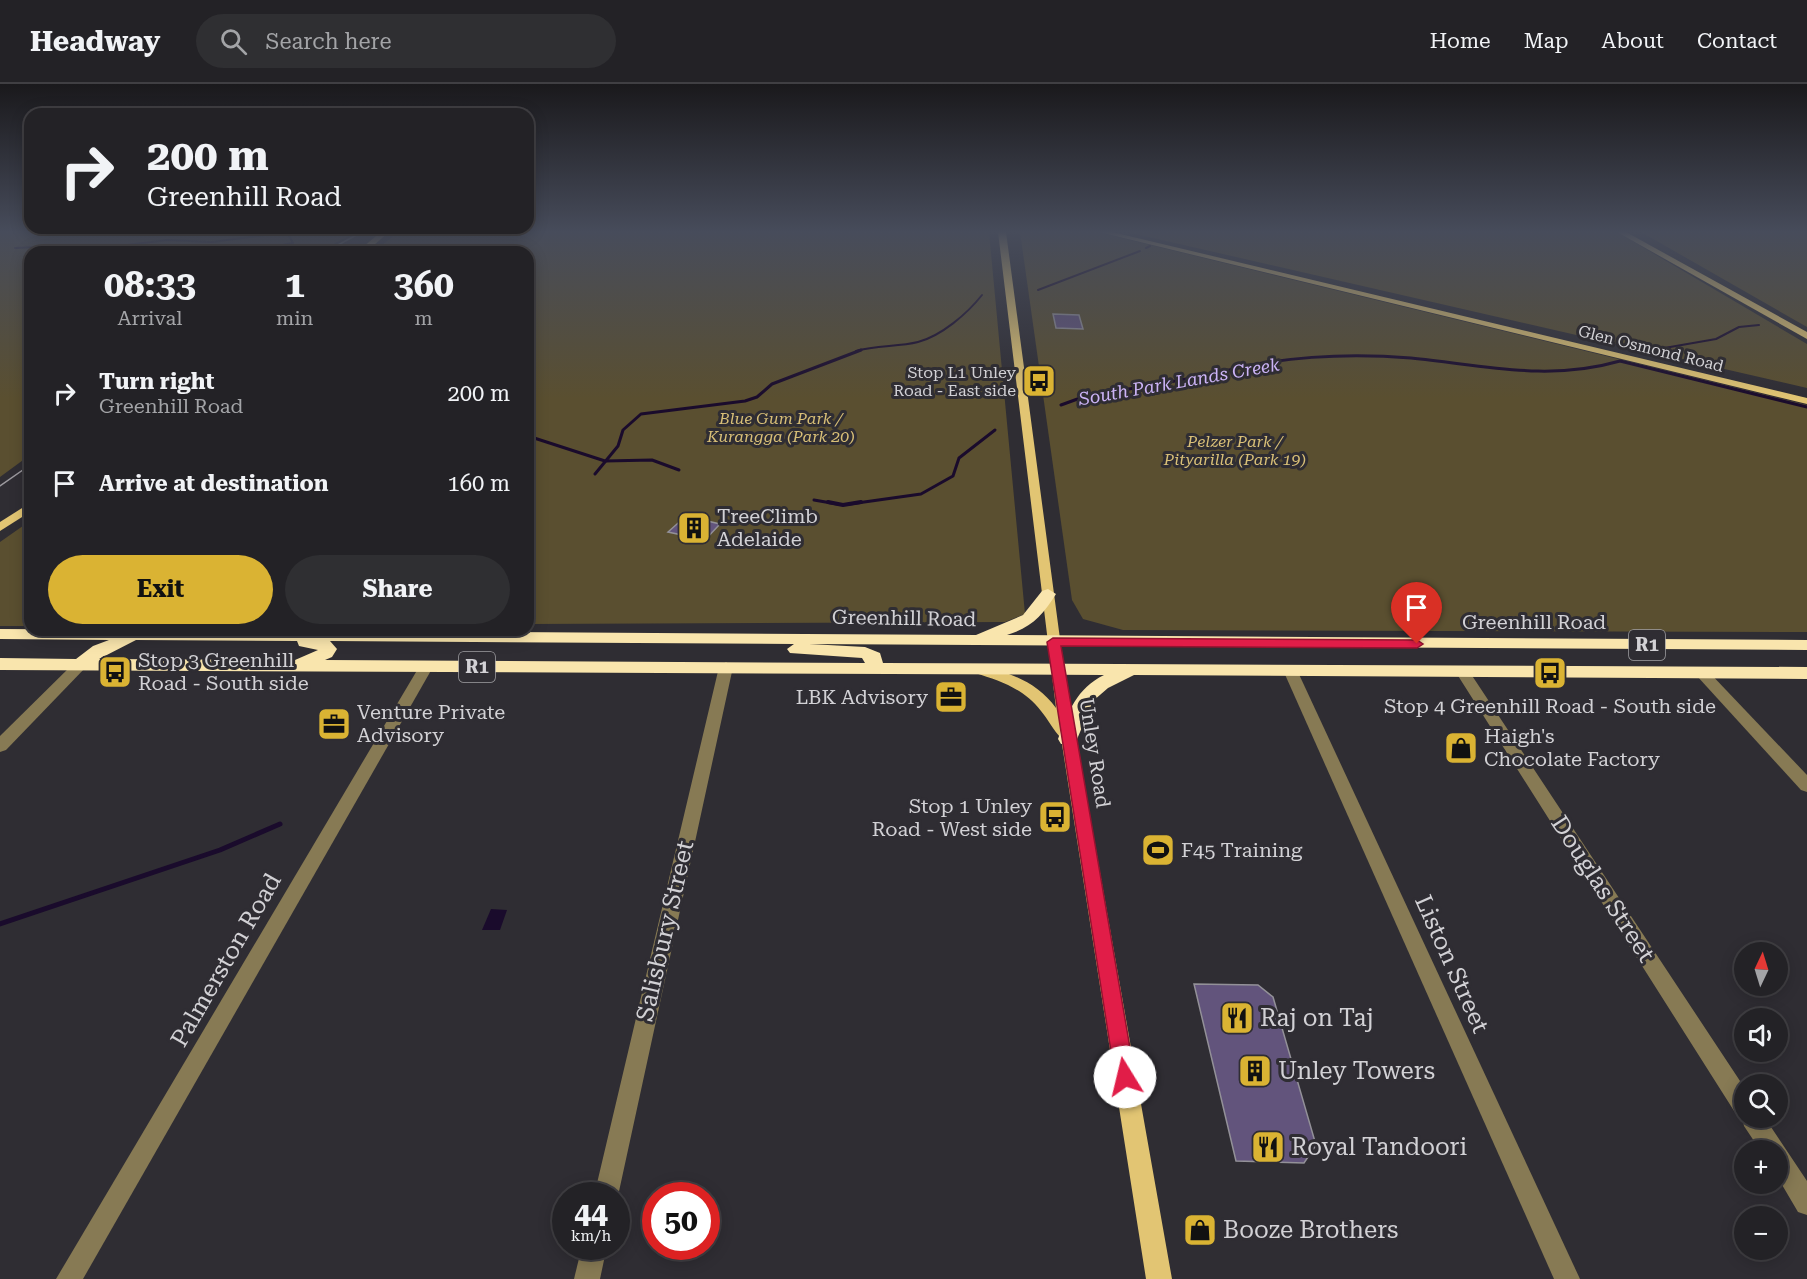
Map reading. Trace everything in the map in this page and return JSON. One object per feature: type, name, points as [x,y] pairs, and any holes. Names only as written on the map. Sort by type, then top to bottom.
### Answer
[{"type":"highway","points":[[968,641],[1013,627],[1036,615],[1048,594]]},
{"type":"highway","name":"Greenhill Road","points":[[0,634],[24,634]]},
{"type":"highway","points":[[81,664],[99,650],[136,636]]},
{"type":"highway","points":[[293,636],[293,640],[319,644],[328,649],[326,653],[296,666]]},
{"type":"highway","name":"Greenhill Road","points":[[411,636],[1053,642],[1807,645]]},
{"type":"highway","points":[[764,639],[802,652],[865,653],[874,657],[874,669]]},
{"type":"highway","points":[[1183,642],[1180,646],[1181,650],[1218,670]]},
{"type":"highway","points":[[1487,644],[1527,655],[1531,658],[1533,665],[1528,671]]},
{"type":"highway","points":[[1560,644],[1559,651],[1564,656],[1601,672]]},
{"type":"highway","name":"R1","points":[[0,664],[1807,673]]},
{"type":"highway","points":[[1068,739],[1086,696],[1096,685],[1109,678],[1148,670]]},
{"type":"main road","name":"Unley Road","points":[[1009,288],[1057,669],[1159,1279]]},
{"type":"main road","name":"Glen Osmond Road","points":[[1345,288],[1807,401]]},
{"type":"main road","points":[[1722,288],[1807,336]]},
{"type":"main road","name":"Glen Osmond Road","points":[[1561,339],[1807,393]]},
{"type":"main road","points":[[0,517],[24,501]]},
{"type":"main road","points":[[0,527],[24,511]]},
{"type":"main road","points":[[978,669],[1026,685],[1047,705],[1068,739]]},
{"type":"street","points":[[0,746],[81,664]]},
{"type":"street","name":"Palmerston Road","points":[[69,1279],[426,667]]},
{"type":"street","name":"Salisbury Street","points":[[609,1182],[726,667]]},
{"type":"street","name":"Liston Street","points":[[1290,670],[1567,1279]]},
{"type":"street","name":"Douglas Street","points":[[1462,671],[1734,1091]]},
{"type":"street","points":[[1702,673],[1807,786]]},
{"type":"street","points":[[1788,1173],[1807,1203]]},
{"type":"street","points":[[587,1279],[592,1260]]},
{"type":"green space","points":[[0,288],[24,288],[24,459],[0,477]]},
{"type":"green space","name":"Blue Gum Park / Kurangga (Park 20)","points":[[534,288],[994,288],[1025,614],[1005,622],[534,624]]},
{"type":"green space","name":"Pelzer Park / Pityarilla (Park 19)","points":[[1028,288],[1326,288],[1807,405],[1807,632],[1123,630],[1083,619],[1072,600]]},
{"type":"green space","points":[[1370,288],[1712,288],[1807,344],[1807,388]]},
{"type":"green space","points":[[1738,288],[1807,288],[1807,327]]},
{"type":"green space","points":[[24,525],[24,626],[0,626],[0,542]]},
{"type":"shaded area","points":[[491,909],[507,910],[500,930],[482,930]]},
{"type":"building","points":[[1053,314],[1079,315],[1083,329],[1056,328]]},
{"type":"building","name":"TreeClimb Adelaide","points":[[686,516],[720,524],[705,540],[668,532]]},
{"type":"building","name":"Unley Towers","points":[[1194,984],[1258,985],[1273,997],[1316,1145],[1304,1163],[1236,1161]]},
{"type":"waterway","points":[[1038,290],[1044,288]]},
{"type":"waterway","points":[[861,350],[910,344],[936,335],[969,310],[982,295]]},
{"type":"waterway","name":"South Park Lands Creek","points":[[1653,350],[1716,339],[1739,327],[1759,325]]},
{"type":"waterway","points":[[606,461],[618,446],[623,430],[641,414],[745,401],[757,397],[772,384],[861,350]]},
{"type":"waterway","points":[[856,351],[861,350]]},
{"type":"waterway","name":"South Park Lands Creek","points":[[1061,405],[1083,397],[1215,374],[1262,363],[1312,357],[1362,356],[1411,358],[1490,368],[1541,371],[1593,367],[1620,361],[1807,407]]},
{"type":"waterway","name":"South Park Lands Creek","points":[[850,504],[921,494],[953,476],[959,458],[995,430]]},
{"type":"waterway","points":[[534,438],[606,461]]},
{"type":"waterway","name":"South Park Lands Creek","points":[[606,461],[652,460],[679,470]]},
{"type":"waterway","name":"South Park Lands Creek","points":[[595,474],[606,461]]},
{"type":"waterway","name":"South Park Lands Creek","points":[[814,500],[837,504]]},
{"type":"waterway","name":"South Park Lands Creek","points":[[828,502],[843,505],[861,502]]},
{"type":"waterway","name":"South Park Lands Creek","points":[[0,924],[220,850],[280,824]]},
{"type":"tram line","points":[[0,486],[24,469]]},
{"type":"place","name":"Stop L1 Unley Road - East side","points":[[1039,381]]},
{"type":"place","name":"TreeClimb Adelaide","points":[[694,528]]},
{"type":"place","name":"Stop 3 Greenhill Road - South side","points":[[115,672]]},
{"type":"place","name":"Stop 4 Greenhill Road - South side","points":[[1550,673]]},
{"type":"place","name":"LBK Advisory","points":[[951,697]]},
{"type":"place","name":"Venture Private Advisory","points":[[334,724]]},
{"type":"place","name":"Haigh's Chocolate Factory","points":[[1461,748]]},
{"type":"place","name":"Stop 1 Unley Road - West side","points":[[1055,817]]},
{"type":"place","name":"F45 Training","points":[[1158,850]]},
{"type":"place","name":"Raj on Taj","points":[[1237,1018]]},
{"type":"place","name":"Unley Towers","points":[[1255,1071]]},
{"type":"place","name":"Royal Tandoori","points":[[1268,1147]]},
{"type":"place","name":"Booze Brothers","points":[[1200,1230]]},
{"type":"route","points":[[1125,1077],[1053,642],[1417,644]]}]
